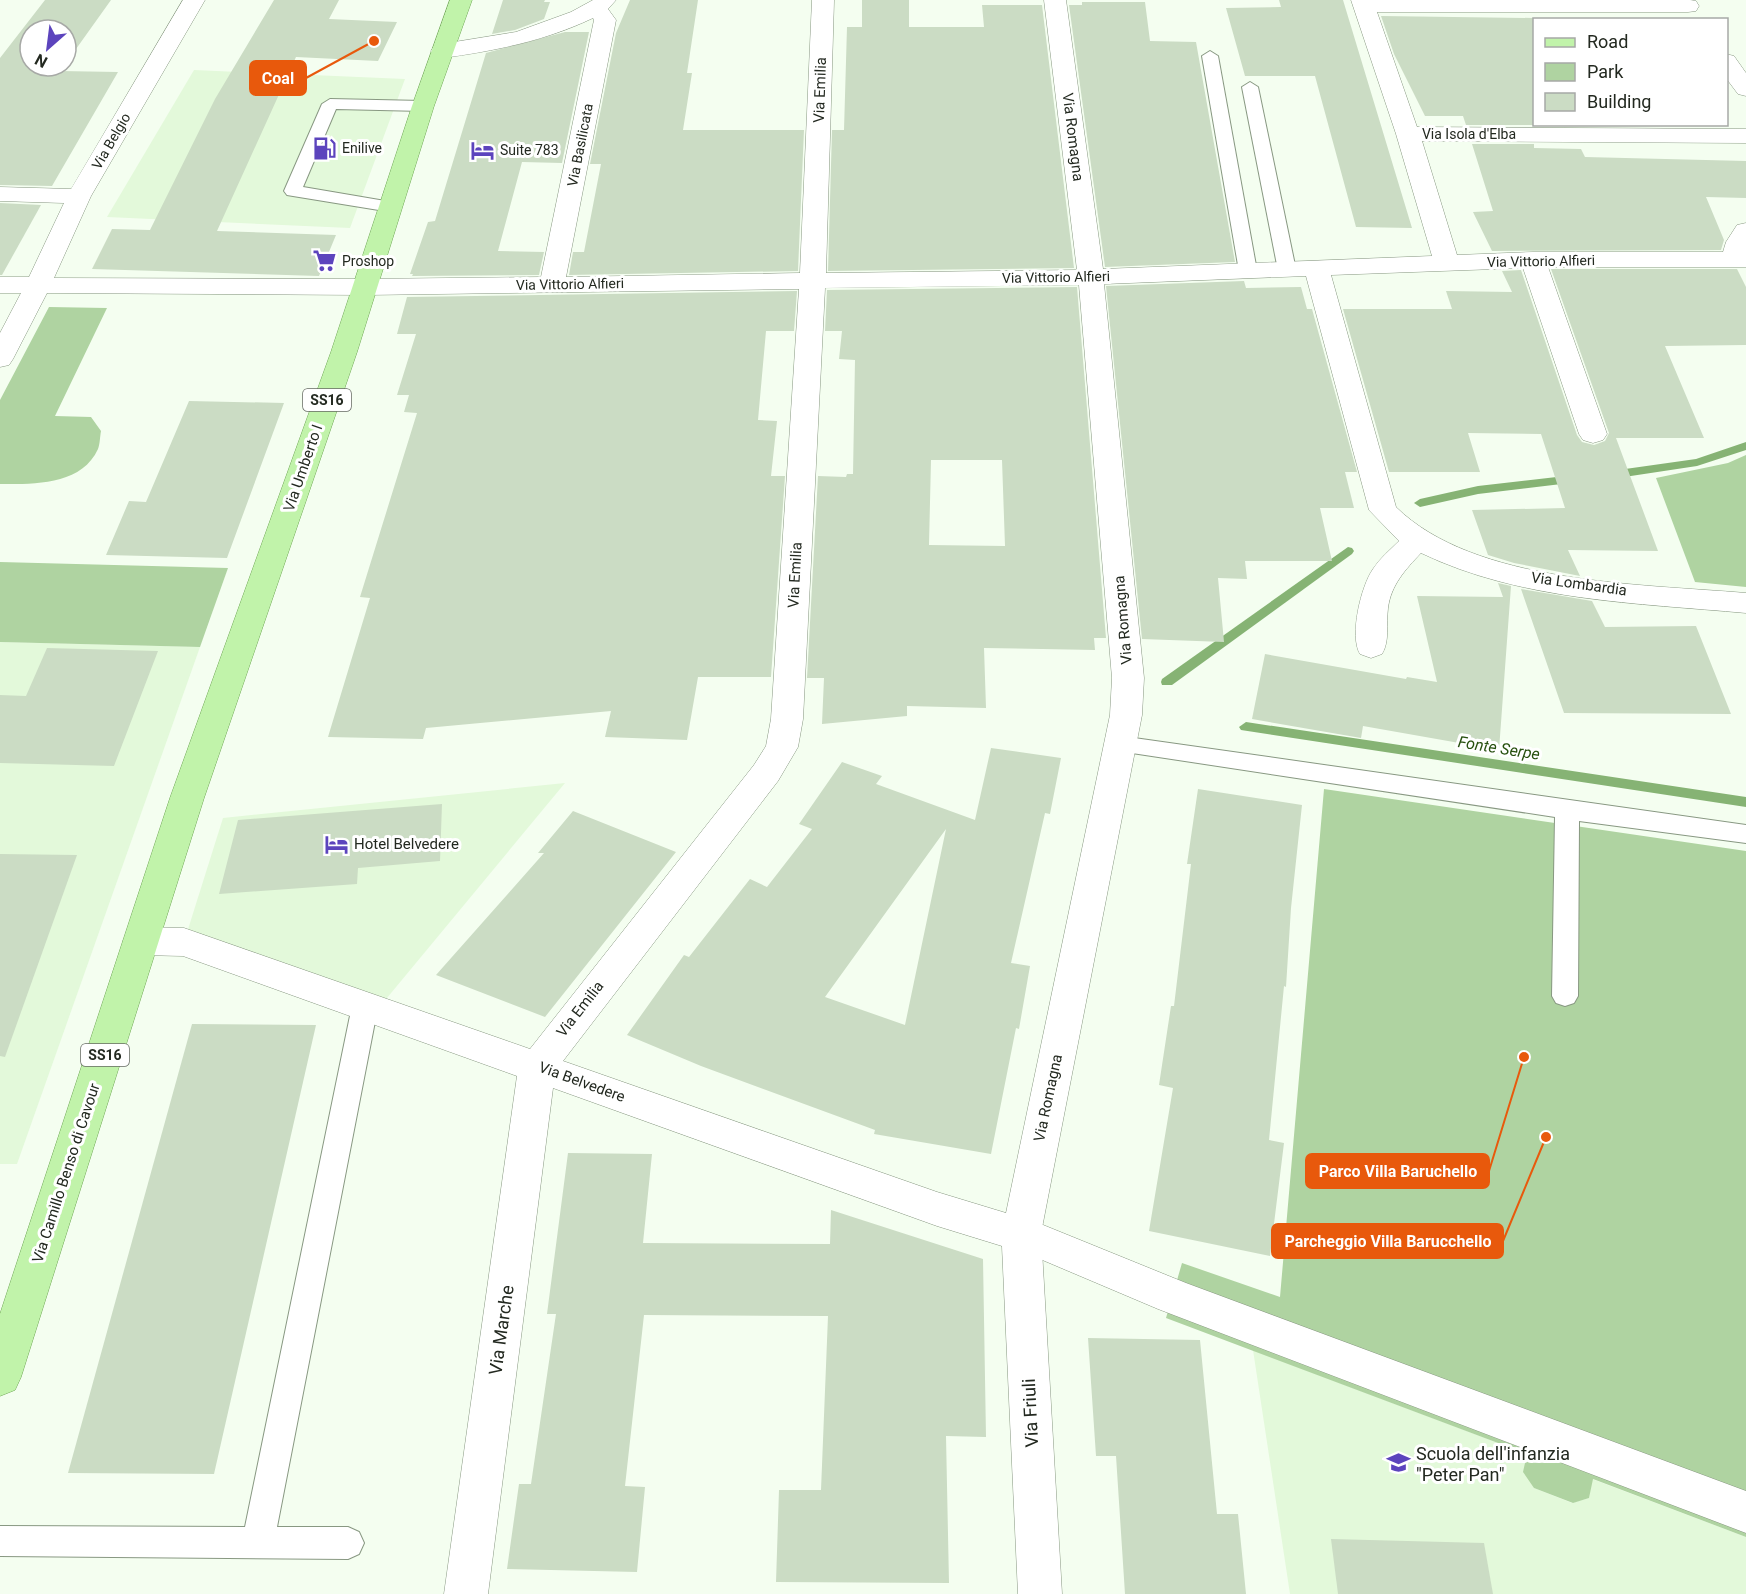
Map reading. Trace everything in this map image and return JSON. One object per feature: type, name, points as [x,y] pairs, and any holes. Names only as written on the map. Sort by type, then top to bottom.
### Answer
[{"type":"main road","name":"Via Umberto I","points":[[188,798],[365,287],[423,106],[460,0]]},
{"type":"main road","name":"Via Camillo Benso di Cavour","points":[[0,1377],[188,798]]},
{"type":"street","name":"Via Belgio","points":[[0,359],[79,196],[194,0]]},
{"type":"street","name":"Via Emilia","points":[[537,1067],[766,773],[782,747],[787,719],[812,281],[823,0]]},
{"type":"street","name":"Via Romagna","points":[[1021,1233],[1126,715],[1128,678],[1091,277],[1055,0]]},
{"type":"street","points":[[1447,264],[1408,134],[1363,3],[1690,9]]},
{"type":"street","points":[[442,51],[498,45],[540,34],[601,4]]},
{"type":"street","name":"Via Basilicata","points":[[552,285],[605,20],[601,4]]},
{"type":"street","points":[[1728,64],[1746,89]]},
{"type":"street","name":"Via Isola d'Elba","points":[[1408,134],[1746,136]]},
{"type":"street","points":[[0,194],[79,196]]},
{"type":"street","points":[[1740,259],[1738,242],[1746,230]]},
{"type":"street","name":"Via Vittorio Alfieri","points":[[0,285],[365,287],[1091,277],[1533,260],[1740,259]]},
{"type":"street","points":[[1533,260],[1593,434]]},
{"type":"street","name":"Via Lombardia","points":[[1316,268],[1383,510],[1398,526],[1417,540],[1452,556],[1533,578],[1580,586],[1746,603]]},
{"type":"street","points":[[1371,647],[1373,607],[1385,573],[1417,540]]},
{"type":"street","name":"Via Belvedere","points":[[141,941],[184,942],[937,1209],[990,1227],[1021,1233],[1172,1296],[1746,1512]]},
{"type":"street","name":"Via Marche","points":[[466,1594],[537,1067]]},
{"type":"street","name":"Via Friuli","points":[[1021,1233],[1040,1594]]},
{"type":"lane","points":[[1210,56],[1248,271]]},
{"type":"lane","points":[[1250,87],[1287,270]]},
{"type":"lane","points":[[391,207],[293,190],[330,104],[423,106]]},
{"type":"lane","points":[[1120,744],[1746,834]]},
{"type":"lane","points":[[1565,996],[1568,810]]},
{"type":"lane","points":[[258,1543],[365,1006]]},
{"type":"lane","points":[[0,1541],[348,1543]]},
{"type":"shaded area","points":[[194,70],[405,79],[350,228],[107,217]]},
{"type":"shaded area","points":[[0,642],[200,647],[17,1164],[0,1164]]},
{"type":"shaded area","points":[[565,783],[377,1010],[184,942],[223,818]]},
{"type":"shaded area","name":"Scuola dell'infanzia \"Peter Pan\"","points":[[1253,1350],[1527,1454],[1534,1488],[1572,1503],[1589,1498],[1592,1479],[1746,1537],[1746,1594],[1290,1594]]},
{"type":"green space","points":[[49,307],[107,308],[55,416],[91,417],[101,431],[99,447],[90,461],[80,470],[68,476],[41,483],[0,484],[0,400]]},
{"type":"green space","points":[[1746,455],[1746,587],[1695,582],[1656,478],[1728,463]]},
{"type":"green space","points":[[0,562],[228,568],[200,647],[0,642]]},
{"type":"green space","points":[[1324,789],[1746,851],[1746,1537],[1593,1479],[1589,1498],[1573,1503],[1534,1488],[1523,1472],[1527,1454],[1166,1318],[1182,1263],[1280,1297]]},
{"type":"building","points":[[45,0],[111,0],[78,46],[78,18],[31,18]]},
{"type":"building","points":[[274,0],[339,0],[329,19],[397,22],[378,61],[296,57],[217,231],[336,235],[319,276],[92,269],[112,229],[150,230],[215,99]]},
{"type":"building","points":[[503,0],[550,2],[544,19],[515,30],[492,34]]},
{"type":"building","points":[[630,0],[698,0],[687,73],[692,73],[683,130],[804,130],[798,271],[569,275],[573,252],[584,252],[601,164],[590,164],[616,33]]},
{"type":"building","points":[[862,0],[909,0],[909,27],[984,27],[982,5],[1042,5],[1074,268],[828,271],[832,130],[844,130],[847,27],[862,27]]},
{"type":"building","points":[[1279,0],[1343,0],[1412,228],[1356,227],[1315,76],[1245,76],[1226,8],[1281,7]]},
{"type":"building","points":[[1082,2],[1145,2],[1150,41],[1196,42],[1235,262],[1105,267],[1069,5],[1082,5]]},
{"type":"building","points":[[1381,16],[1534,18],[1533,125],[1466,125],[1463,116],[1425,116],[1394,54]]},
{"type":"building","points":[[565,32],[589,32],[562,163],[522,162],[498,251],[544,252],[539,275],[412,276],[413,274],[410,274],[428,222],[435,221],[486,53]]},
{"type":"building","points":[[18,35],[18,78],[78,78],[78,71],[118,72],[52,186],[0,185],[0,58]]},
{"type":"building","points":[[1472,144],[1534,144],[1534,148],[1581,149],[1585,157],[1746,161],[1746,198],[1706,197],[1724,240],[1721,250],[1492,251],[1473,212],[1493,211]]},
{"type":"building","points":[[0,203],[41,205],[2,275],[0,275]]},
{"type":"building","points":[[1551,269],[1737,269],[1746,287],[1746,345],[1665,346],[1704,438],[1616,438],[1658,551],[1568,550],[1580,576],[1514,563],[1488,555],[1472,510],[1565,508],[1541,434],[1468,433],[1480,472],[1389,472],[1343,309],[1452,309],[1446,291],[1512,292],[1502,271],[1521,270],[1577,435],[1582,442],[1594,445],[1605,441],[1609,433]]},
{"type":"building","points":[[1244,281],[1246,288],[1301,287],[1307,309],[1312,309],[1357,472],[1345,472],[1354,508],[1320,508],[1332,561],[1245,561],[1247,579],[1218,578],[1224,642],[1142,639],[1106,286]]},
{"type":"building","points":[[1077,287],[1106,638],[1094,638],[1095,650],[984,648],[986,708],[907,706],[907,716],[822,724],[824,678],[807,678],[818,476],[846,477],[847,474],[853,474],[855,360],[839,359],[842,331],[825,331],[827,290]],"holes":[[[931,460],[1002,460],[1005,546],[929,545]]]},
{"type":"building","points":[[797,291],[794,331],[766,331],[758,420],[777,421],[771,476],[785,476],[771,677],[698,677],[687,740],[605,737],[611,711],[426,728],[423,739],[328,737],[370,598],[360,597],[417,413],[404,412],[409,395],[397,395],[416,334],[397,334],[407,297]]},
{"type":"building","points":[[189,401],[284,403],[227,558],[106,555],[129,501],[146,502]]},
{"type":"building","points":[[1498,583],[1511,586],[1499,750],[1363,726],[1361,738],[1252,719],[1265,654],[1406,679],[1407,677],[1437,682],[1417,596],[1503,597]]},
{"type":"building","points":[[1521,589],[1592,601],[1605,627],[1696,626],[1731,714],[1564,713]]},
{"type":"building","points":[[47,648],[158,651],[114,766],[0,763],[0,695],[26,696]]},
{"type":"building","points":[[991,748],[1061,758],[1050,814],[1045,813],[1011,963],[1030,966],[1019,1029],[1016,1028],[991,1154],[874,1134],[875,1130],[701,1066],[627,1035],[684,955],[689,957],[750,879],[767,887],[812,829],[799,824],[842,762],[882,776],[876,784],[975,820]],"holes":[[[946,829],[905,1025],[825,997]]]},
{"type":"building","points":[[1198,789],[1302,805],[1291,908],[1286,987],[1284,986],[1269,1140],[1284,1143],[1270,1256],[1149,1231],[1173,1088],[1159,1085],[1171,1006],[1174,1006],[1191,864],[1187,864]]},
{"type":"building","name":"Hotel Belvedere","points":[[442,804],[440,861],[358,868],[357,884],[219,894],[238,820]]},
{"type":"building","points":[[573,811],[676,852],[545,1017],[436,975],[544,853],[538,853]]},
{"type":"building","points":[[0,854],[77,855],[5,1057],[0,1056]]},
{"type":"building","points":[[192,1024],[316,1025],[214,1474],[68,1473]]},
{"type":"building","points":[[568,1153],[652,1154],[643,1243],[830,1244],[831,1210],[983,1259],[986,1437],[946,1436],[949,1583],[776,1582],[779,1490],[821,1490],[828,1316],[644,1315],[625,1486],[645,1487],[637,1572],[507,1569],[519,1484],[531,1484],[556,1314],[547,1314]]},
{"type":"building","points":[[1088,1338],[1200,1340],[1217,1514],[1238,1514],[1246,1594],[1125,1594],[1116,1456],[1096,1456]]},
{"type":"building","points":[[1331,1539],[1484,1543],[1493,1594],[1338,1594]]},
{"type":"waterway","name":"Fonte Serpe","points":[[1611,475],[1697,463],[1746,446]]},
{"type":"waterway","name":"Fonte Serpe","points":[[1420,503],[1478,490],[1574,479]]},
{"type":"waterway","name":"Fonte Serpe","points":[[1167,682],[1348,551]]},
{"type":"waterway","name":"Fonte Serpe","points":[[1246,727],[1746,802]]},
{"type":"place","name":"Coal","points":[[374,41]]},
{"type":"place","name":"Enilive","points":[[324,148]]},
{"type":"place","name":"Suite 783","points":[[482,150]]},
{"type":"place","name":"Proshop","points":[[324,261]]},
{"type":"place","name":"Hotel Belvedere","points":[[336,844]]},
{"type":"place","name":"Parco Villa Baruchello","points":[[1524,1057]]},
{"type":"place","name":"Parcheggio Villa Barucchello","points":[[1546,1137]]},
{"type":"place","name":"Scuola dell'infanzia \"Peter Pan\"","points":[[1398,1463]]}]
